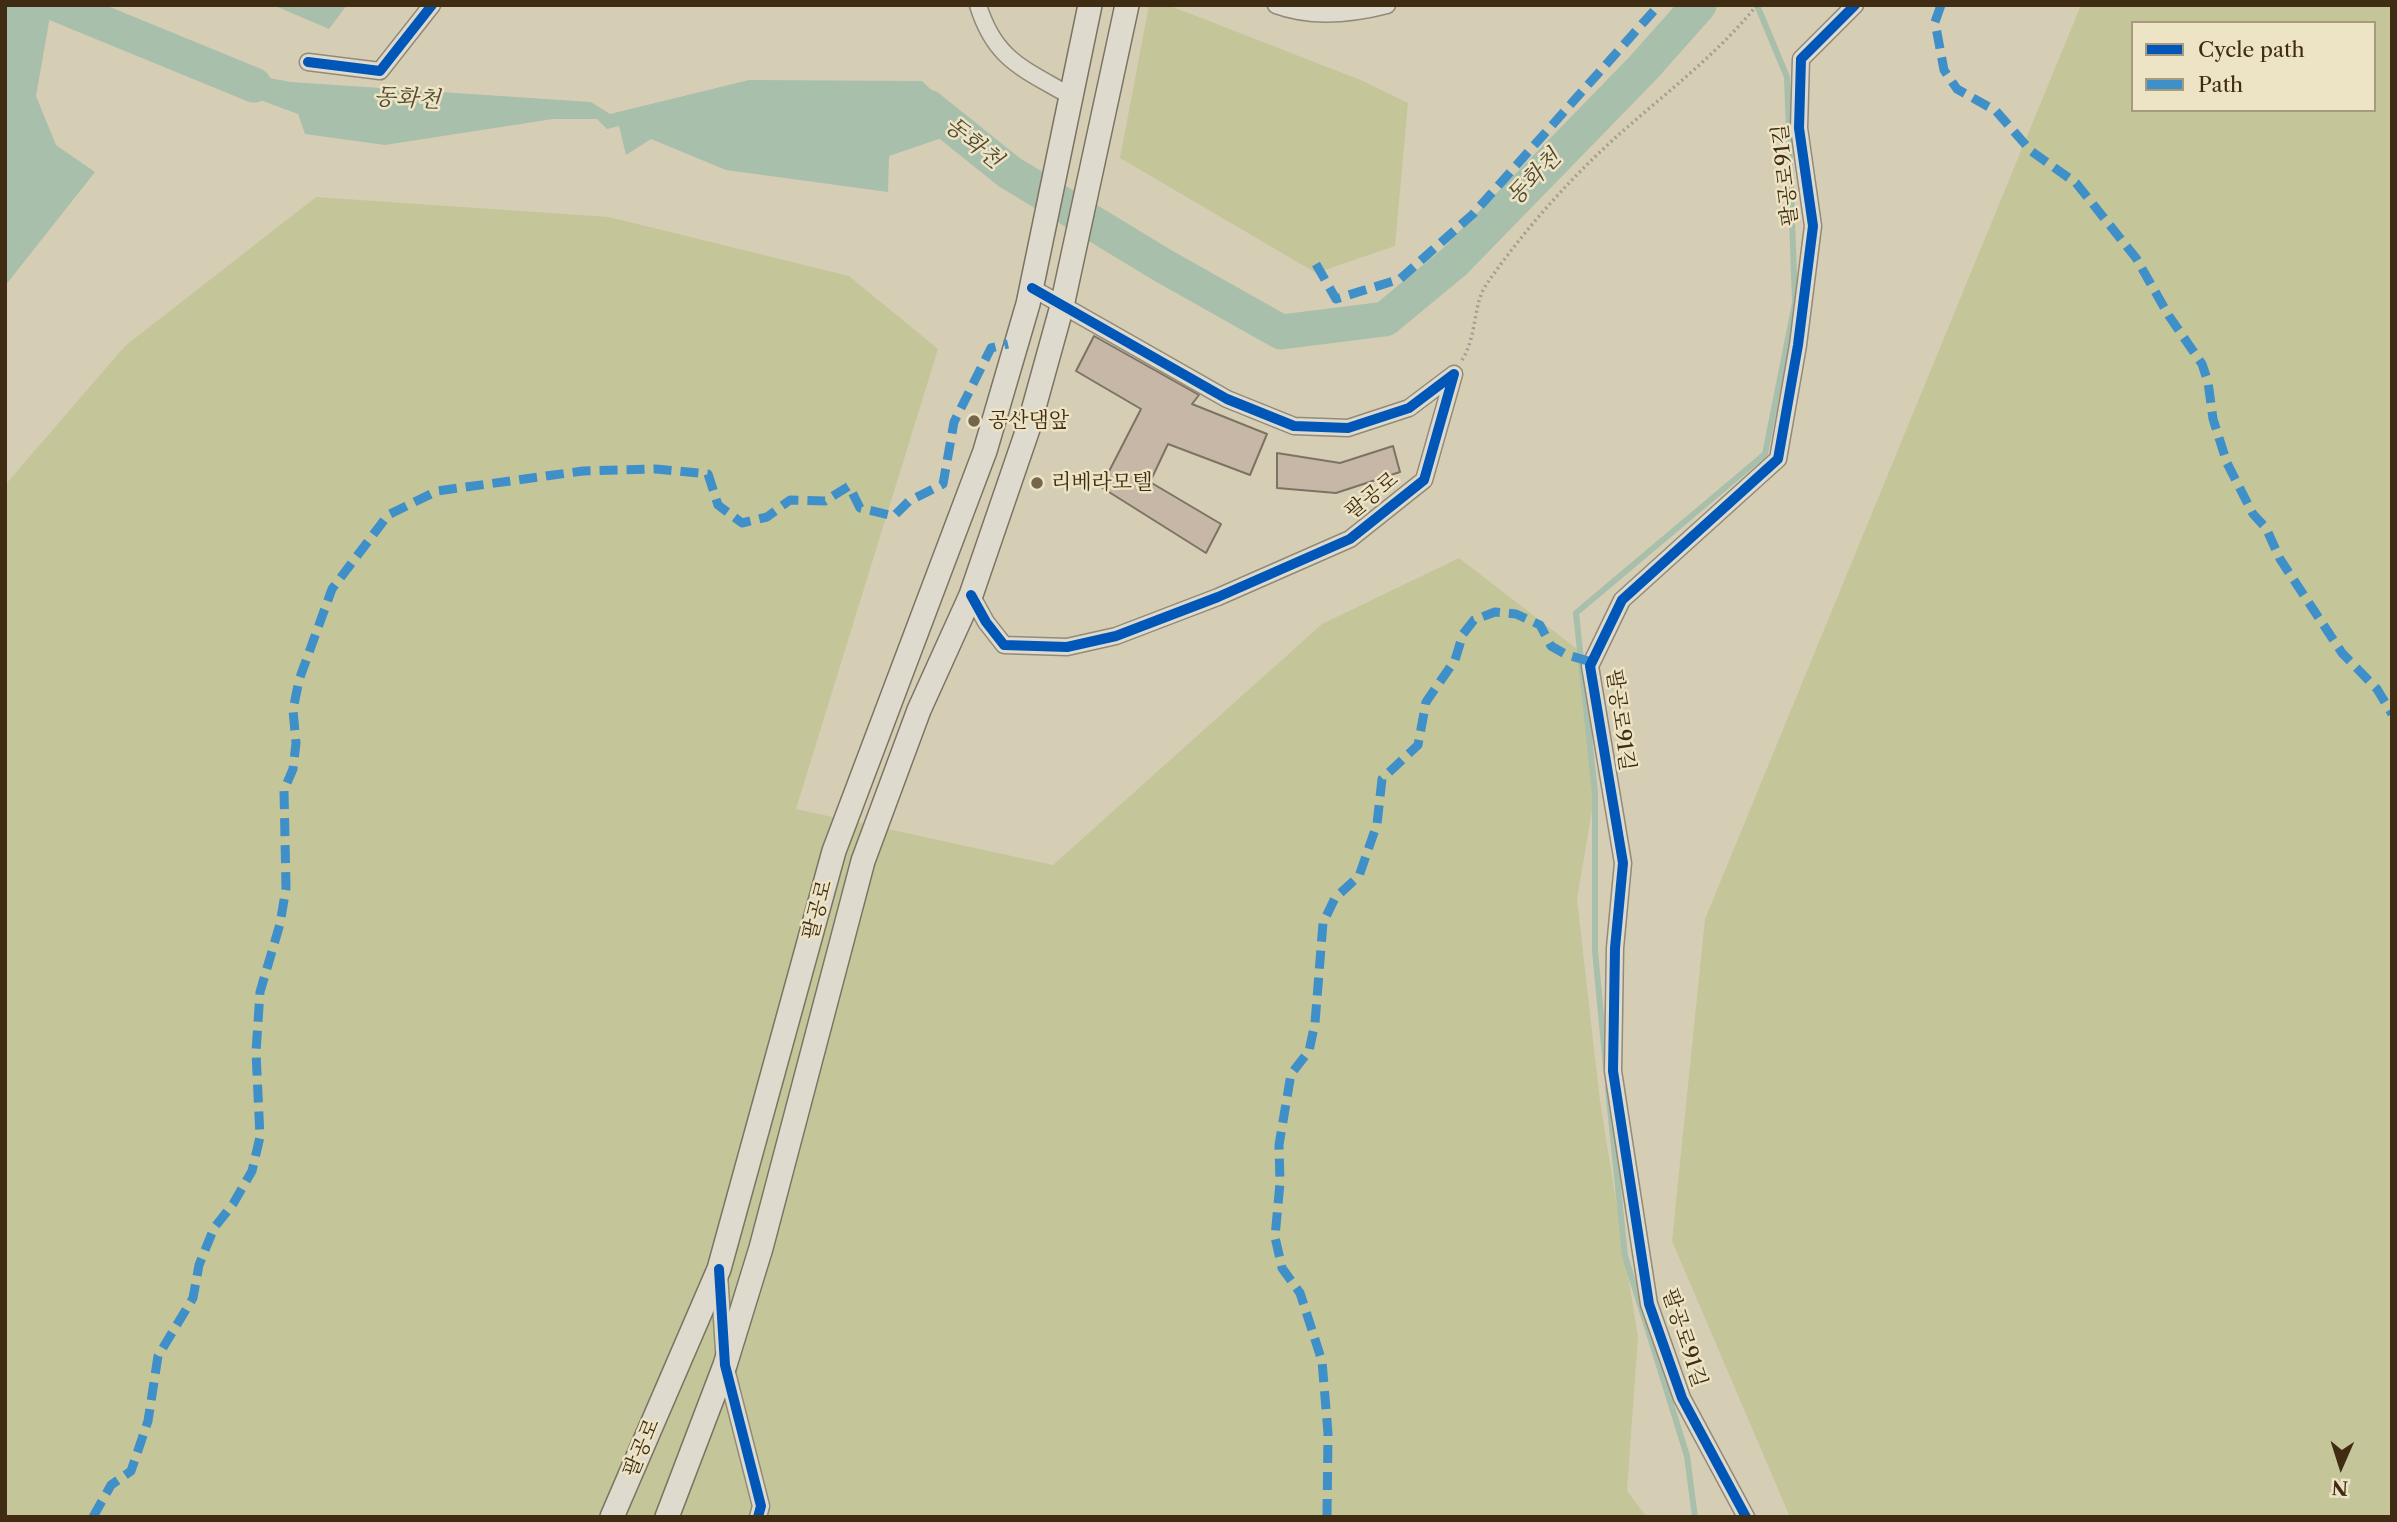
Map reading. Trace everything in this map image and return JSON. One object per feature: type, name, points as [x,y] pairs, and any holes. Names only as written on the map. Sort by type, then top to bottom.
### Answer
[{"type":"main road","points":[[1072,97],[1090,5]]},
{"type":"main road","name":"팔공로","points":[[667,1517],[725,1365],[761,1248],[863,861],[919,710],[971,595],[1028,429],[1062,305],[1127,5]]},
{"type":"main road","name":"팔공로","points":[[612,1517],[719,1269],[834,851],[881,720],[954,538],[985,452],[1032,288],[1072,97]]},
{"type":"street","points":[[308,62],[380,71],[432,5]]},
{"type":"street","points":[[978,5],[987,34],[1009,59],[1072,97]]},
{"type":"street","points":[[1276,5],[1296,12],[1360,12],[1387,5]]},
{"type":"street","name":"팔공로91길","points":[[1746,1517],[1682,1398],[1649,1304],[1613,1071],[1615,948],[1623,863],[1590,666],[1622,600],[1778,459],[1798,345],[1813,226],[1799,128],[1801,59],[1855,5]]},
{"type":"street","points":[[1032,288],[1227,399],[1294,426],[1348,428],[1409,408],[1454,374]]},
{"type":"street","name":"팔공로","points":[[971,595],[986,622],[1004,645],[1067,647],[1116,636],[1218,597],[1350,538],[1424,480],[1454,374]]},
{"type":"street","points":[[719,1269],[725,1365],[761,1506],[758,1517]]},
{"type":"path","points":[[1454,374],[1471,346],[1484,288],[1538,217],[1601,152],[1728,41],[1757,5]]},
{"type":"shaded area","points":[[1149,5],[1168,5],[1363,81],[1408,103],[1395,246],[1316,273],[1120,158]]},
{"type":"shaded area","points":[[2081,5],[2392,5],[2392,1517],[1790,1517],[1672,1241],[1705,919]]},
{"type":"shaded area","points":[[316,197],[609,217],[849,276],[938,349],[796,809],[1053,865],[1322,624],[1459,558],[1581,652],[1595,793],[1577,899],[1600,1101],[1638,1337],[1627,1491],[1647,1517],[5,1517],[5,485],[125,346]]},
{"type":"water","points":[[5,5],[52,5],[36,96],[56,145],[95,172],[5,286]]},
{"type":"water","points":[[273,5],[347,5],[329,29]]},
{"type":"water","points":[[136,54],[291,82],[591,102],[610,114],[749,80],[922,81],[971,128],[889,156],[888,192],[726,170],[651,139],[626,155],[619,126],[607,129],[597,119],[553,119],[385,145],[305,134],[298,114]]},
{"type":"building","points":[[1094,336],[1199,395],[1192,404],[1267,434],[1250,475],[1168,444],[1150,482],[1221,524],[1206,553],[1101,487],[1141,409],[1076,371]]},
{"type":"building","points":[[1393,446],[1400,472],[1336,493],[1277,488],[1277,453],[1340,463]]},
{"type":"waterway","name":"동화천","points":[[59,5],[254,85]]},
{"type":"waterway","name":"동화천","points":[[922,108],[928,107],[1009,172],[1162,265],[1281,332],[1385,319],[1454,262],[1643,68],[1699,5]]},
{"type":"waterway","points":[[1606,1067],[1595,951],[1595,793],[1576,613],[1765,454],[1795,303],[1787,77],[1757,5]]},
{"type":"waterway","points":[[1608,1088],[1625,1256],[1687,1456],[1695,1517]]},
{"type":"marked path","points":[[1316,264],[1336,299],[1400,279],[1473,214],[1659,5]]},
{"type":"marked path","points":[[1941,5],[1935,22],[1944,70],[1957,89],[1996,111],[2031,151],[2076,183],[2136,258],[2169,316],[2202,364],[2208,382],[2213,419],[2227,463],[2253,514],[2266,528],[2280,559],[2342,653],[2377,689],[2392,714]]},
{"type":"marked path","points":[[93,1517],[111,1485],[131,1471],[148,1421],[158,1356],[193,1298],[199,1265],[214,1228],[233,1204],[252,1171],[260,1137],[256,1052],[260,992],[280,924],[286,888],[284,790],[293,769],[296,743],[293,710],[299,680],[332,589],[388,515],[437,491],[583,471],[656,469],[708,474],[718,505],[742,523],[767,517],[790,500],[825,501],[849,486],[860,508],[894,516],[909,501],[943,484],[954,422],[991,348],[1008,344]]},
{"type":"marked path","points":[[1327,1517],[1328,1433],[1322,1361],[1300,1293],[1282,1268],[1275,1237],[1280,1183],[1279,1145],[1291,1074],[1309,1051],[1315,1023],[1323,923],[1335,898],[1359,876],[1377,824],[1382,779],[1418,745],[1426,702],[1455,660],[1463,634],[1474,620],[1495,612],[1516,614],[1540,625],[1551,646],[1567,655],[1592,662]]},
{"type":"cycle path","points":[[308,62],[380,71],[432,5]]},
{"type":"cycle path","points":[[1746,1517],[1682,1398],[1649,1304],[1613,1071],[1615,948],[1623,863],[1590,666],[1622,600],[1778,459],[1798,345],[1813,226],[1799,128],[1801,59],[1855,5]]},
{"type":"cycle path","points":[[971,595],[986,622],[1004,645],[1067,647],[1116,636],[1218,597],[1350,539],[1424,480],[1454,374],[1409,408],[1348,428],[1294,426],[1227,399],[1032,288]]},
{"type":"cycle path","points":[[719,1269],[725,1365],[761,1506],[758,1517]]},
{"type":"place","name":"공산댐앞","points":[[974,421]]},
{"type":"place","name":"리베라모텔","points":[[1037,483]]}]
